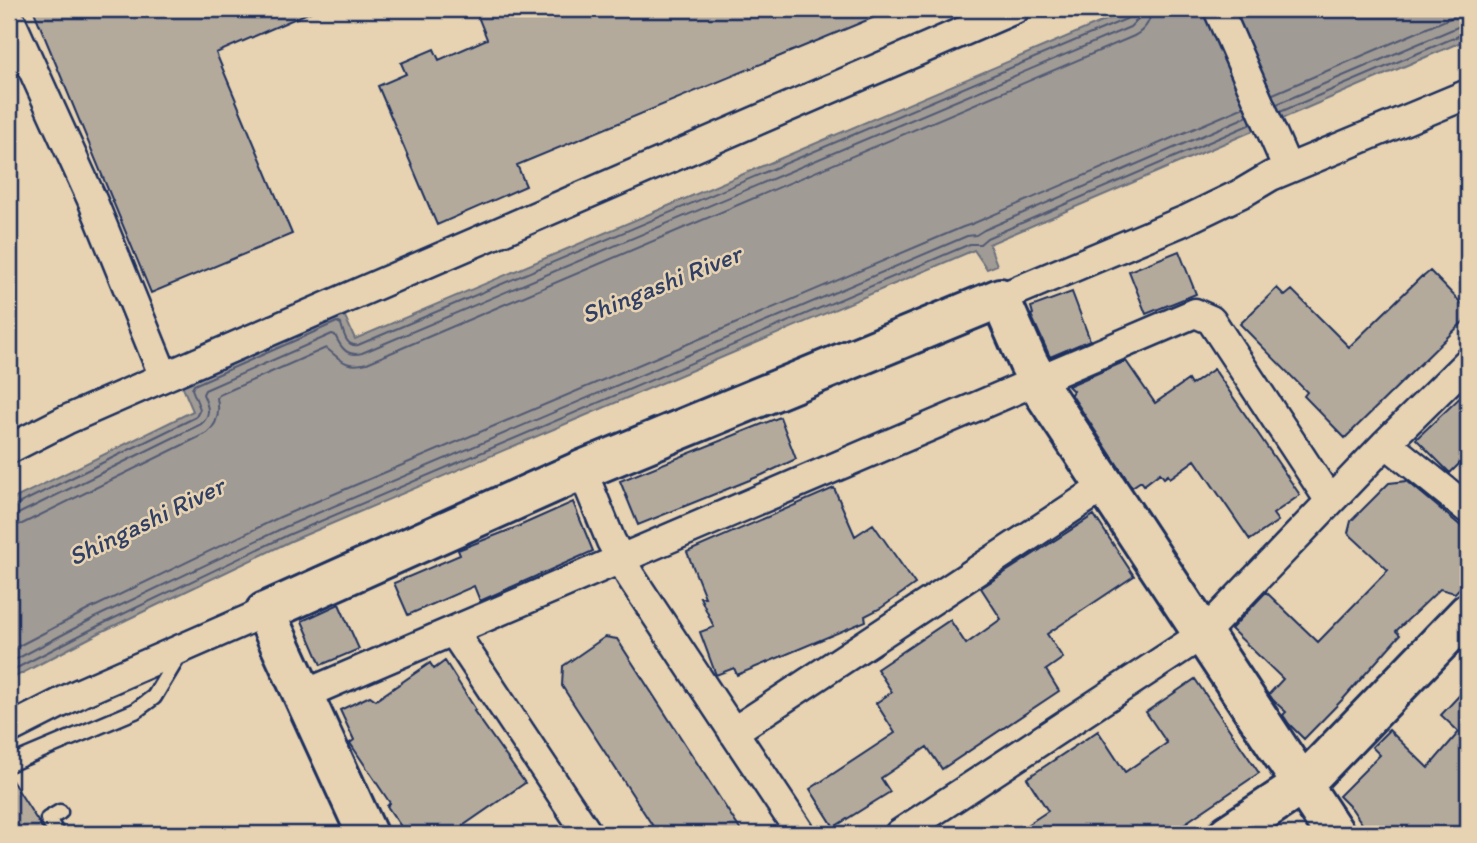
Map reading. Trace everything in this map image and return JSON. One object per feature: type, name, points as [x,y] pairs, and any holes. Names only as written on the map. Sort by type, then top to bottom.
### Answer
[{"type":"street","points":[[9,449],[66,420],[164,377],[1014,9]]},
{"type":"street","points":[[1218,9],[1288,169]]},
{"type":"street","points":[[9,17],[93,202],[164,377]]},
{"type":"street","points":[[9,729],[80,694],[582,470],[1186,220],[1271,176],[1468,94]]},
{"type":"street","points":[[1000,298],[1037,379],[1335,834]]},
{"type":"street","points":[[303,695],[1195,313],[1211,320],[1330,501]]},
{"type":"street","points":[[899,834],[1203,634],[1386,443],[1468,362]]},
{"type":"street","points":[[1386,443],[1468,509]]},
{"type":"street","points":[[582,470],[620,558],[801,834]]},
{"type":"street","points":[[733,732],[1105,486]]},
{"type":"street","points":[[265,612],[367,834]]},
{"type":"street","points":[[1228,834],[1303,785],[1468,613]]},
{"type":"street","points":[[453,631],[588,834]]},
{"type":"lane","points":[[9,764],[135,711],[154,697],[183,648]]},
{"type":"lane","points":[[57,834],[48,819],[60,812]]},
{"type":"water","name":"Shingashi River","points":[[1132,9],[1468,9],[1468,39],[989,244],[997,265],[987,269],[974,250],[291,541],[101,632],[9,680],[9,501],[193,411],[181,383],[343,312],[355,339]]},
{"type":"building","points":[[33,9],[317,9],[216,53],[292,234],[151,293]]},
{"type":"building","points":[[475,9],[894,9],[517,165],[526,186],[437,225],[378,86],[406,74],[401,63],[434,49],[439,60],[487,39]]},
{"type":"building","points":[[1179,251],[1196,294],[1146,314],[1129,271]]},
{"type":"building","points":[[1430,271],[1468,310],[1468,317],[1345,438],[1304,396],[1307,392],[1240,324],[1277,288],[1285,296],[1292,290],[1349,347]]},
{"type":"building","points":[[1072,292],[1090,340],[1050,357],[1031,315],[1031,307]]},
{"type":"building","points":[[1126,361],[1155,403],[1188,380],[1191,385],[1214,369],[1300,495],[1273,514],[1278,521],[1250,540],[1195,460],[1170,478],[1168,475],[1164,478],[1160,473],[1144,485],[1141,481],[1132,487],[1068,386]]},
{"type":"building","points":[[1468,390],[1468,455],[1450,473],[1416,439]]},
{"type":"building","points":[[780,417],[796,459],[638,525],[620,481]]},
{"type":"building","points":[[1407,481],[1468,532],[1468,579],[1455,593],[1440,589],[1396,631],[1400,635],[1304,739],[1289,724],[1283,715],[1286,712],[1269,694],[1283,679],[1231,629],[1266,592],[1318,642],[1388,570],[1348,533],[1351,521],[1389,483]]},
{"type":"building","points":[[834,488],[855,536],[873,524],[915,584],[865,616],[866,621],[737,675],[734,668],[716,675],[700,632],[714,627],[700,597],[705,597],[687,552]]},
{"type":"building","points":[[573,502],[593,551],[480,601],[474,586],[408,615],[394,583],[460,555],[458,550]]},
{"type":"building","points":[[1094,515],[1134,576],[1047,634],[1063,658],[1046,670],[1059,691],[942,769],[927,747],[881,778],[890,792],[834,827],[810,789],[895,733],[876,703],[892,692],[877,669],[950,620],[966,644],[1001,619],[981,588]]},
{"type":"building","points":[[339,604],[359,649],[321,665],[302,621]]},
{"type":"building","points":[[605,637],[617,639],[743,834],[658,834],[562,686],[563,666]]},
{"type":"building","points":[[445,661],[476,710],[474,711],[525,783],[451,834],[406,834],[387,806],[390,803],[350,743],[354,740],[340,710],[370,696],[376,700],[430,663],[434,669]]},
{"type":"building","points":[[1195,679],[1259,773],[1169,834],[1013,834],[1048,811],[1027,778],[1098,731],[1125,772],[1167,743],[1146,712]]},
{"type":"building","points":[[1468,686],[1468,834],[1369,834],[1352,809],[1339,796],[1380,755],[1372,747],[1389,730],[1428,768],[1459,732],[1441,715]]},
{"type":"building","points":[[9,776],[46,834],[9,834]]}]
